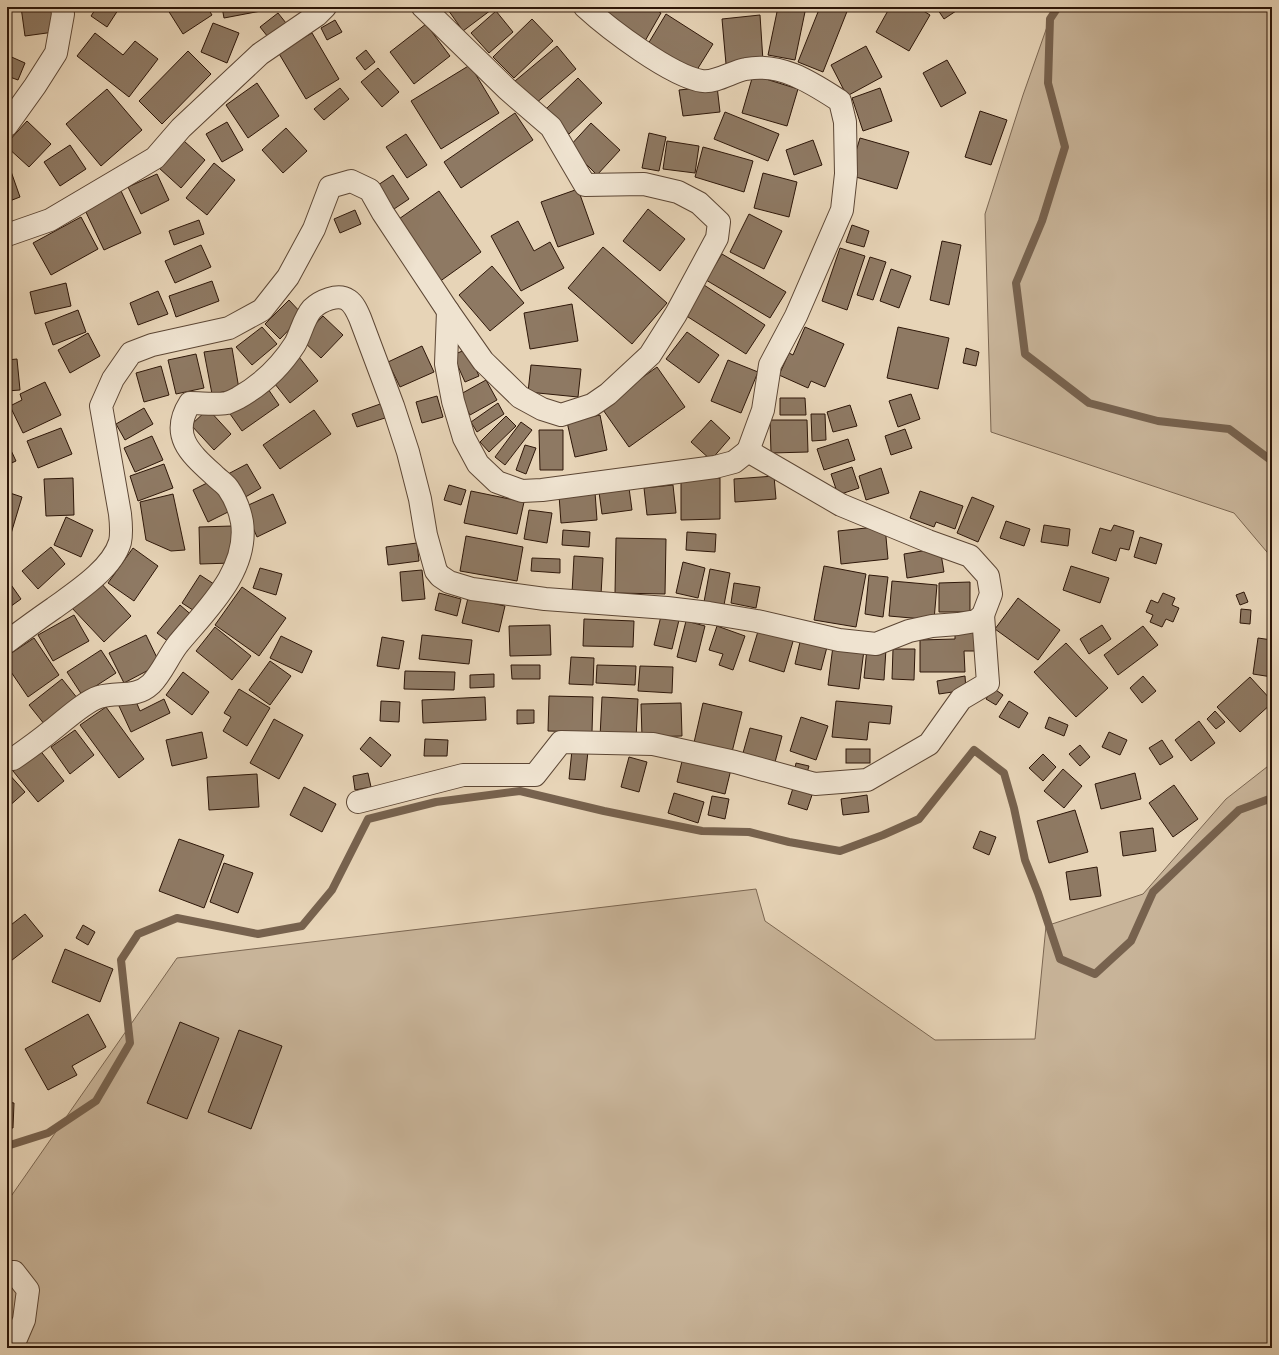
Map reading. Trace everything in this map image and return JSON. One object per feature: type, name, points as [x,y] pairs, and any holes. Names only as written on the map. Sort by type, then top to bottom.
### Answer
[{"type":"street","points":[[7,125],[35,86],[56,53],[63,14],[62,7]]},
{"type":"street","points":[[7,235],[50,220],[155,158],[181,128],[260,54],[317,15],[325,7]]},
{"type":"street","points":[[7,642],[86,585],[106,565],[120,542],[120,514],[101,406],[113,379],[131,353],[152,345],[175,339],[229,328],[262,310],[292,270],[314,229],[330,187],[351,181],[370,190],[383,213],[483,361],[520,397],[542,409],[561,415],[592,405],[608,394],[650,355],[676,314],[716,238],[719,222],[699,204],[678,192],[644,184],[585,185],[551,127],[507,89],[423,7]]},
{"type":"street","points":[[448,311],[446,364],[452,401],[464,438],[478,464],[497,482],[522,491],[550,489],[715,467],[734,462],[748,451],[763,410],[770,365],[796,316],[842,210],[846,174],[845,122],[840,101],[815,85],[789,72],[771,68],[745,69],[722,78],[703,81],[680,74],[653,58],[608,27],[585,7]]},
{"type":"street","points":[[13,759],[52,731],[79,709],[98,697],[134,694],[143,690],[152,683],[172,653],[222,590],[239,560],[242,522],[238,508],[228,488],[191,454],[182,433],[181,420],[184,412],[190,403],[228,403],[256,386],[281,363],[295,344],[312,309],[320,303],[340,297],[348,299],[354,306],[360,318],[393,406],[408,452],[420,499],[426,535],[436,571],[448,582],[472,589],[545,599],[667,608],[709,613],[839,640],[876,644],[909,631],[932,626],[976,621],[983,615]]},
{"type":"street","points":[[358,802],[463,775],[535,775],[561,742],[653,744],[735,762],[815,784],[867,780],[929,744],[961,699],[988,683],[983,615],[991,594],[988,576],[970,556],[928,541],[841,505],[748,451]]},
{"type":"street","points":[[7,1273],[14,1272],[28,1290],[24,1320],[12,1348]]},
{"type":"shaded area","points":[[1054,7],[1272,7],[1272,558],[1234,513],[991,432],[985,214],[1023,95]]},
{"type":"shaded area","points":[[1272,763],[1272,1348],[7,1348],[7,1202],[177,958],[756,889],[765,921],[935,1040],[1035,1039],[1046,926],[1143,894],[1226,799]]},
{"type":"building","points":[[21,7],[51,7],[54,32],[25,36]]},
{"type":"building","points":[[97,7],[120,7],[107,27],[91,16]]},
{"type":"building","points":[[166,7],[207,7],[212,15],[183,34]]},
{"type":"building","points":[[222,7],[282,7],[224,18]]},
{"type":"building","points":[[446,7],[495,7],[463,31]]},
{"type":"building","points":[[611,7],[651,7],[661,13],[645,41],[605,18]]},
{"type":"building","points":[[673,7],[682,7],[680,11]]},
{"type":"building","points":[[778,7],[806,7],[795,60],[768,55]]},
{"type":"building","points":[[820,7],[842,7],[848,9],[823,72],[798,62]]},
{"type":"building","points":[[890,7],[917,7],[930,15],[909,51],[876,32]]},
{"type":"building","points":[[936,7],[962,7],[944,19]]},
{"type":"building","points":[[496,11],[513,32],[489,53],[471,33]]},
{"type":"building","points":[[278,13],[286,23],[268,37],[260,27]]},
{"type":"building","points":[[666,14],[713,44],[695,73],[648,44]]},
{"type":"building","points":[[760,15],[763,61],[726,64],[722,19]]},
{"type":"building","points":[[532,19],[553,41],[514,78],[493,57]]},
{"type":"building","points":[[335,20],[342,32],[327,40],[321,28]]},
{"type":"building","points":[[213,23],[239,33],[227,63],[201,52]]},
{"type":"building","points":[[426,24],[450,56],[414,84],[390,52]]},
{"type":"building","points":[[95,33],[123,55],[135,41],[158,59],[129,97],[77,56]]},
{"type":"building","points":[[312,33],[339,79],[306,99],[278,52]]},
{"type":"building","points":[[557,46],[576,69],[535,104],[515,81]]},
{"type":"building","points":[[866,46],[882,77],[847,96],[831,65]]},
{"type":"building","points":[[366,50],[375,62],[365,70],[356,58]]},
{"type":"building","points":[[188,51],[211,74],[162,124],[139,101]]},
{"type":"building","points":[[7,55],[25,63],[18,80],[7,76]]},
{"type":"building","points":[[947,60],[966,93],[941,107],[923,73]]},
{"type":"building","points":[[470,65],[499,113],[441,149],[411,101]]},
{"type":"building","points":[[378,68],[399,92],[382,107],[361,82]]},
{"type":"building","points":[[753,75],[798,89],[787,126],[742,113]]},
{"type":"building","points":[[578,78],[602,103],[569,134],[546,109]]},
{"type":"building","points":[[257,83],[279,116],[248,138],[226,105]]},
{"type":"building","points":[[717,86],[720,112],[683,116],[679,90]]},
{"type":"building","points":[[340,88],[349,99],[324,120],[314,109]]},
{"type":"building","points":[[880,88],[892,121],[863,131],[852,98]]},
{"type":"building","points":[[107,89],[142,130],[101,166],[66,124]]},
{"type":"building","points":[[980,111],[1007,120],[991,165],[965,157]]},
{"type":"building","points":[[725,112],[779,134],[768,161],[714,139]]},
{"type":"building","points":[[515,113],[533,140],[461,188],[444,162]]},
{"type":"building","points":[[27,121],[51,144],[29,167],[7,147],[7,143]]},
{"type":"building","points":[[227,122],[243,150],[222,162],[206,134]]},
{"type":"building","points":[[591,123],[620,150],[597,175],[569,147]]},
{"type":"building","points":[[286,128],[307,151],[283,173],[262,150]]},
{"type":"building","points":[[649,133],[666,137],[659,171],[642,168]]},
{"type":"building","points":[[406,134],[427,165],[407,178],[386,147]]},
{"type":"building","points":[[860,138],[909,152],[897,189],[849,175]]},
{"type":"building","points":[[813,140],[822,165],[794,175],[786,150]]},
{"type":"building","points":[[184,141],[205,160],[181,188],[159,168]]},
{"type":"building","points":[[667,141],[699,146],[695,173],[663,169]]},
{"type":"building","points":[[70,145],[86,169],[60,186],[44,162]]},
{"type":"building","points":[[703,147],[753,161],[744,192],[695,177]]},
{"type":"building","points":[[7,160],[20,197],[7,202]]},
{"type":"building","points":[[214,163],[235,180],[207,215],[186,198]]},
{"type":"building","points":[[763,173],[797,182],[789,217],[754,208]]},
{"type":"building","points":[[157,174],[169,200],[141,214],[128,187]]},
{"type":"building","points":[[393,175],[409,199],[394,209],[378,185]]},
{"type":"building","points":[[578,189],[594,234],[558,247],[541,202]]},
{"type":"building","points":[[121,191],[141,233],[104,250],[84,208]]},
{"type":"building","points":[[439,191],[481,252],[439,282],[396,221]]},
{"type":"building","points":[[648,209],[685,239],[660,271],[623,241]]},
{"type":"building","points":[[355,210],[361,224],[340,233],[334,219]]},
{"type":"building","points":[[749,214],[782,231],[764,269],[730,252]]},
{"type":"building","points":[[81,217],[98,249],[51,275],[33,243]]},
{"type":"building","points":[[199,220],[204,234],[174,245],[169,231]]},
{"type":"building","points":[[518,221],[534,251],[550,242],[564,268],[521,291],[491,236]]},
{"type":"building","points":[[852,225],[869,231],[864,247],[846,242]]},
{"type":"building","points":[[942,241],[961,245],[949,305],[930,300]]},
{"type":"building","points":[[201,245],[211,267],[175,283],[165,261]]},
{"type":"building","points":[[603,247],[667,303],[632,344],[568,288]]},
{"type":"building","points":[[840,248],[865,256],[847,310],[822,301]]},
{"type":"building","points":[[722,254],[786,292],[770,318],[706,280]]},
{"type":"building","points":[[870,257],[886,262],[873,300],[857,295]]},
{"type":"building","points":[[492,266],[524,303],[490,331],[459,295]]},
{"type":"building","points":[[891,269],[911,276],[899,308],[880,301]]},
{"type":"building","points":[[212,281],[219,301],[176,317],[169,296]]},
{"type":"building","points":[[66,283],[71,306],[35,314],[30,292]]},
{"type":"building","points":[[704,285],[765,325],[746,354],[685,315]]},
{"type":"building","points":[[158,291],[168,314],[138,325],[130,303]]},
{"type":"building","points":[[289,300],[303,315],[280,339],[265,324]]},
{"type":"building","points":[[572,304],[578,341],[530,349],[524,313]]},
{"type":"building","points":[[78,310],[86,332],[53,345],[45,323]]},
{"type":"building","points":[[323,316],[343,335],[321,358],[301,339]]},
{"type":"building","points":[[262,327],[277,344],[252,365],[236,347]]},
{"type":"building","points":[[805,327],[844,344],[825,387],[811,381],[808,388],[779,375],[789,353],[793,355]]},
{"type":"building","points":[[898,327],[949,338],[938,389],[887,378]]},
{"type":"building","points":[[687,332],[719,355],[699,383],[666,359]]},
{"type":"building","points":[[88,333],[100,356],[70,373],[58,350]]},
{"type":"building","points":[[422,346],[434,372],[400,387],[388,362]]},
{"type":"building","points":[[232,348],[239,389],[212,394],[204,352]]},
{"type":"building","points":[[966,348],[979,352],[976,366],[963,363]]},
{"type":"building","points":[[467,349],[479,376],[465,382],[453,355]]},
{"type":"building","points":[[196,354],[204,388],[176,394],[168,360]]},
{"type":"building","points":[[299,357],[318,381],[290,403],[271,379]]},
{"type":"building","points":[[17,359],[20,390],[7,391],[7,360]]},
{"type":"building","points":[[728,360],[758,372],[741,413],[711,401]]},
{"type":"building","points":[[531,365],[581,369],[578,397],[528,392]]},
{"type":"building","points":[[161,366],[169,395],[144,402],[136,373]]},
{"type":"building","points":[[657,367],[685,407],[629,447],[601,407]]},
{"type":"building","points":[[486,380],[497,400],[470,415],[459,395]]},
{"type":"building","points":[[45,382],[61,415],[23,433],[10,406],[22,400],[20,394]]},
{"type":"building","points":[[266,386],[279,405],[242,431],[228,411]]},
{"type":"building","points":[[911,394],[920,419],[898,427],[889,401]]},
{"type":"building","points":[[437,396],[443,417],[422,423],[416,402]]},
{"type":"building","points":[[780,398],[805,398],[806,415],[780,415]]},
{"type":"building","points":[[383,403],[388,417],[357,427],[352,414]]},
{"type":"building","points":[[498,403],[504,414],[477,432],[471,422]]},
{"type":"building","points":[[850,405],[857,426],[833,432],[827,412]]},
{"type":"building","points":[[144,408],[153,424],[125,440],[116,424]]},
{"type":"building","points":[[208,409],[231,434],[214,450],[191,425]]},
{"type":"building","points":[[314,410],[331,434],[280,469],[263,445]]},
{"type":"building","points":[[811,414],[825,414],[826,440],[812,441]]},
{"type":"building","points":[[600,415],[607,450],[575,457],[567,422]]},
{"type":"building","points":[[506,416],[516,426],[489,452],[480,442]]},
{"type":"building","points":[[711,420],[730,438],[711,460],[691,442]]},
{"type":"building","points":[[770,420],[807,420],[808,452],[771,453]]},
{"type":"building","points":[[521,422],[532,430],[505,465],[495,457]]},
{"type":"building","points":[[61,428],[72,454],[38,468],[27,441]]},
{"type":"building","points":[[905,429],[912,448],[891,455],[885,436]]},
{"type":"building","points":[[539,430],[563,430],[563,470],[540,470]]},
{"type":"building","points":[[152,436],[163,460],[135,472],[124,448]]},
{"type":"building","points":[[848,439],[855,460],[824,470],[817,449]]},
{"type":"building","points":[[7,444],[16,461],[7,465]]},
{"type":"building","points":[[525,445],[536,448],[526,474],[516,470]]},
{"type":"building","points":[[164,464],[173,488],[138,501],[130,476]]},
{"type":"building","points":[[247,464],[261,488],[242,499],[228,474]]},
{"type":"building","points":[[852,467],[859,488],[838,495],[831,474]]},
{"type":"building","points":[[881,468],[889,493],[866,500],[859,476]]},
{"type":"building","points":[[774,476],[776,499],[735,502],[734,479]]},
{"type":"building","points":[[73,478],[74,515],[46,516],[44,479]]},
{"type":"building","points":[[681,478],[720,478],[720,519],[681,520]]},
{"type":"building","points":[[215,479],[230,511],[208,522],[193,490]]},
{"type":"building","points":[[449,485],[466,490],[461,505],[444,500]]},
{"type":"building","points":[[673,485],[676,513],[647,515],[644,488]]},
{"type":"building","points":[[629,488],[632,510],[602,514],[599,492]]},
{"type":"building","points":[[471,491],[524,502],[517,534],[464,523]]},
{"type":"building","points":[[920,491],[963,506],[955,529],[936,522],[934,527],[910,518]]},
{"type":"building","points":[[7,492],[22,497],[7,547]]},
{"type":"building","points":[[595,492],[597,520],[561,523],[559,495]]},
{"type":"building","points":[[173,494],[185,550],[171,551],[146,540],[140,502]]},
{"type":"building","points":[[273,494],[286,523],[257,537],[244,507]]},
{"type":"building","points":[[972,497],[994,506],[978,542],[957,533]]},
{"type":"building","points":[[529,510],[552,513],[547,543],[524,539]]},
{"type":"building","points":[[66,517],[93,530],[81,557],[54,545]]},
{"type":"building","points":[[1006,521],[1030,529],[1024,546],[1000,538]]},
{"type":"building","points":[[1044,525],[1070,529],[1068,546],[1041,542]]},
{"type":"building","points":[[1114,525],[1134,531],[1129,550],[1120,548],[1116,561],[1092,553],[1100,528],[1111,531]]},
{"type":"building","points":[[232,526],[232,563],[200,564],[199,527]]},
{"type":"building","points":[[885,526],[888,559],[841,564],[838,531]]},
{"type":"building","points":[[563,530],[590,532],[589,547],[562,545]]},
{"type":"building","points":[[687,532],[716,534],[715,552],[686,550]]},
{"type":"building","points":[[466,536],[523,547],[517,581],[460,571]]},
{"type":"building","points":[[1140,537],[1162,544],[1156,564],[1134,557]]},
{"type":"building","points":[[616,538],[666,539],[665,594],[615,593]]},
{"type":"building","points":[[417,543],[419,561],[388,565],[386,547]]},
{"type":"building","points":[[51,547],[65,564],[38,589],[22,571]]},
{"type":"building","points":[[133,548],[158,566],[134,601],[108,583]]},
{"type":"building","points":[[940,548],[944,572],[907,578],[904,554]]},
{"type":"building","points":[[574,556],[603,558],[601,595],[572,593]]},
{"type":"building","points":[[532,558],[560,559],[560,573],[531,571]]},
{"type":"building","points":[[683,562],[705,568],[698,598],[676,593]]},
{"type":"building","points":[[824,566],[866,574],[856,627],[814,620]]},
{"type":"building","points":[[1071,566],[1109,578],[1100,603],[1063,590]]},
{"type":"building","points":[[260,568],[282,574],[276,595],[253,588]]},
{"type":"building","points":[[710,569],[730,573],[724,605],[704,602]]},
{"type":"building","points":[[422,570],[425,599],[402,601],[400,572]]},
{"type":"building","points":[[200,575],[217,586],[199,614],[182,603]]},
{"type":"building","points":[[869,575],[888,577],[883,617],[865,614]]},
{"type":"building","points":[[7,579],[21,599],[7,609]]},
{"type":"building","points":[[99,581],[131,616],[104,642],[71,607]]},
{"type":"building","points":[[892,581],[937,585],[934,620],[889,616]]},
{"type":"building","points":[[970,582],[970,612],[939,612],[939,583]]},
{"type":"building","points":[[734,583],[760,587],[756,608],[731,603]]},
{"type":"building","points":[[242,587],[286,618],[259,656],[215,625]]},
{"type":"building","points":[[1244,592],[1248,602],[1240,605],[1236,595]]},
{"type":"building","points":[[439,593],[461,599],[457,616],[435,610]]},
{"type":"building","points":[[1163,593],[1175,598],[1172,605],[1179,608],[1173,622],[1166,619],[1162,627],[1150,622],[1153,615],[1146,612],[1151,600],[1158,603]]},
{"type":"building","points":[[468,598],[505,606],[499,632],[462,623]]},
{"type":"building","points":[[1018,598],[1060,630],[1038,660],[995,629]]},
{"type":"building","points":[[180,605],[195,618],[173,645],[157,633]]},
{"type":"building","points":[[1241,609],[1251,610],[1250,624],[1240,623]]},
{"type":"building","points":[[74,615],[89,641],[53,661],[38,635]]},
{"type":"building","points":[[661,616],[679,620],[672,649],[654,645]]},
{"type":"building","points":[[584,619],[634,621],[633,647],[583,646]]},
{"type":"building","points":[[686,621],[705,626],[696,662],[677,657]]},
{"type":"building","points":[[550,625],[551,655],[510,656],[509,626]]},
{"type":"building","points":[[1102,625],[1111,639],[1089,654],[1080,639]]},
{"type":"building","points":[[717,626],[745,636],[733,670],[719,665],[723,654],[709,650]]},
{"type":"building","points":[[1143,626],[1158,645],[1118,675],[1104,655]]},
{"type":"building","points":[[215,627],[251,656],[232,680],[196,651]]},
{"type":"building","points":[[759,628],[794,638],[784,672],[749,661]]},
{"type":"building","points":[[977,630],[977,651],[964,651],[965,672],[920,672],[920,640],[955,639],[955,631]]},
{"type":"building","points":[[146,635],[160,664],[124,683],[109,653]]},
{"type":"building","points":[[422,635],[472,640],[469,664],[419,659]]},
{"type":"building","points":[[281,636],[312,651],[302,673],[270,658]]},
{"type":"building","points":[[382,637],[404,641],[399,669],[377,666]]},
{"type":"building","points":[[34,638],[59,675],[28,697],[7,666],[7,656]]},
{"type":"building","points":[[1258,638],[1272,640],[1272,677],[1253,674]]},
{"type":"building","points":[[800,642],[827,647],[821,670],[795,664]]},
{"type":"building","points":[[1066,643],[1108,688],[1076,717],[1034,672]]},
{"type":"building","points":[[833,646],[864,650],[859,689],[828,685]]},
{"type":"building","points":[[867,648],[886,649],[884,680],[864,678]]},
{"type":"building","points":[[893,649],[915,649],[914,680],[892,679]]},
{"type":"building","points":[[101,650],[116,673],[82,695],[67,672]]},
{"type":"building","points":[[571,657],[594,658],[593,685],[569,684]]},
{"type":"building","points":[[270,661],[291,676],[270,705],[249,690]]},
{"type":"building","points":[[511,665],[540,665],[540,679],[512,679]]},
{"type":"building","points":[[597,665],[636,666],[635,685],[596,683]]},
{"type":"building","points":[[640,666],[673,667],[672,693],[638,691]]},
{"type":"building","points":[[405,671],[455,672],[454,690],[404,689]]},
{"type":"building","points":[[183,672],[209,692],[192,715],[166,695]]},
{"type":"building","points":[[494,674],[494,687],[470,688],[470,675]]},
{"type":"building","points":[[965,676],[966,690],[939,694],[937,681]]},
{"type":"building","points":[[1143,676],[1156,691],[1142,703],[1130,688]]},
{"type":"building","points":[[1250,677],[1272,701],[1272,703],[1240,732],[1217,707]]},
{"type":"building","points":[[62,679],[78,699],[45,725],[29,705]]},
{"type":"building","points":[[993,688],[1003,695],[996,705],[986,699]]},
{"type":"building","points":[[239,689],[270,708],[247,746],[223,731],[231,717],[224,713]]},
{"type":"building","points":[[549,696],[593,697],[592,732],[548,731]]},
{"type":"building","points":[[485,697],[486,720],[423,723],[422,700]]},
{"type":"building","points":[[602,697],[638,699],[636,739],[600,737]]},
{"type":"building","points":[[135,699],[140,711],[164,699],[170,713],[131,732],[119,706]]},
{"type":"building","points":[[381,701],[400,702],[399,722],[380,721]]},
{"type":"building","points":[[836,701],[892,706],[890,724],[869,722],[867,740],[832,737]]},
{"type":"building","points":[[1009,701],[1028,713],[1019,728],[999,717]]},
{"type":"building","points":[[681,703],[682,736],[642,737],[641,704]]},
{"type":"building","points":[[703,703],[742,712],[731,756],[693,747]]},
{"type":"building","points":[[106,707],[144,759],[119,778],[80,725]]},
{"type":"building","points":[[517,710],[534,710],[534,723],[517,724]]},
{"type":"building","points":[[1215,711],[1225,722],[1216,729],[1207,719]]},
{"type":"building","points":[[801,717],[828,726],[816,760],[790,751]]},
{"type":"building","points":[[1049,717],[1068,725],[1064,736],[1045,728]]},
{"type":"building","points":[[274,719],[303,735],[279,779],[250,763]]},
{"type":"building","points":[[1199,721],[1215,743],[1191,761],[1175,740]]},
{"type":"building","points":[[750,728],[782,736],[775,762],[743,753]]},
{"type":"building","points":[[75,730],[94,755],[70,774],[51,747]]},
{"type":"building","points":[[202,732],[207,758],[172,766],[166,740]]},
{"type":"building","points":[[1109,732],[1127,740],[1120,755],[1102,747]]},
{"type":"building","points":[[370,737],[391,755],[381,767],[360,749]]},
{"type":"building","points":[[425,739],[448,740],[447,756],[424,756]]},
{"type":"building","points":[[1162,740],[1173,757],[1160,765],[1149,748]]},
{"type":"building","points":[[1080,745],[1090,757],[1080,766],[1069,754]]},
{"type":"building","points":[[39,749],[64,781],[38,802],[13,771]]},
{"type":"building","points":[[846,749],[870,749],[870,763],[846,763]]},
{"type":"building","points":[[572,750],[588,751],[585,780],[569,779]]},
{"type":"building","points":[[684,753],[732,765],[725,794],[677,782]]},
{"type":"building","points":[[1043,754],[1056,767],[1043,781],[1029,768]]},
{"type":"building","points":[[629,757],[647,762],[639,792],[621,787]]},
{"type":"building","points":[[796,763],[809,766],[806,776],[794,773]]},
{"type":"building","points":[[1063,769],[1082,786],[1064,808],[1044,791]]},
{"type":"building","points":[[7,772],[25,792],[7,808]]},
{"type":"building","points":[[368,773],[371,787],[355,790],[353,776]]},
{"type":"building","points":[[1135,773],[1141,799],[1101,809],[1095,784]]},
{"type":"building","points":[[257,774],[259,807],[209,810],[207,777]]},
{"type":"building","points":[[1174,785],[1198,819],[1173,837],[1149,803]]},
{"type":"building","points":[[304,787],[336,804],[322,832],[290,815]]},
{"type":"building","points":[[793,788],[812,795],[807,810],[788,804]]},
{"type":"building","points":[[674,793],[704,802],[698,823],[668,813]]},
{"type":"building","points":[[867,795],[869,812],[843,815],[841,799]]},
{"type":"building","points":[[712,796],[729,799],[725,819],[708,815]]},
{"type":"building","points":[[1075,810],[1088,852],[1049,863],[1037,821]]},
{"type":"building","points":[[1153,828],[1156,851],[1123,856],[1120,832]]},
{"type":"building","points":[[980,831],[996,837],[989,855],[973,848]]},
{"type":"building","points":[[179,839],[224,855],[204,908],[159,891]]},
{"type":"building","points":[[224,863],[253,873],[238,913],[210,902]]},
{"type":"building","points":[[1097,867],[1101,896],[1070,900],[1066,872]]},
{"type":"building","points":[[25,914],[43,936],[7,964],[7,928]]},
{"type":"building","points":[[83,925],[95,932],[88,945],[76,938]]},
{"type":"building","points":[[65,949],[113,969],[100,1002],[52,982]]},
{"type":"building","points":[[88,1014],[106,1047],[72,1066],[77,1075],[48,1090],[25,1049]]},
{"type":"building","points":[[180,1022],[219,1038],[187,1119],[147,1103]]},
{"type":"building","points":[[239,1030],[282,1046],[251,1129],[208,1112]]},
{"type":"building","points":[[7,1102],[14,1103],[13,1128],[7,1128]]},
{"type":"waterway","points":[[1058,7],[1050,19],[1048,83],[1065,147],[1042,221],[1016,283],[1025,354],[1089,403],[1158,421],[1229,429],[1272,461]]},
{"type":"waterway","points":[[7,1146],[48,1133],[96,1101],[130,1043],[121,960],[138,934],[177,918],[258,934],[302,926],[332,890],[368,819],[436,802],[520,791],[604,811],[702,831],[749,832],[789,842],[840,851],[883,835],[919,819],[974,750],[1004,773],[1014,808],[1025,860],[1038,893],[1060,959],[1095,974],[1131,941],[1153,892],[1239,810],[1272,798]]}]
